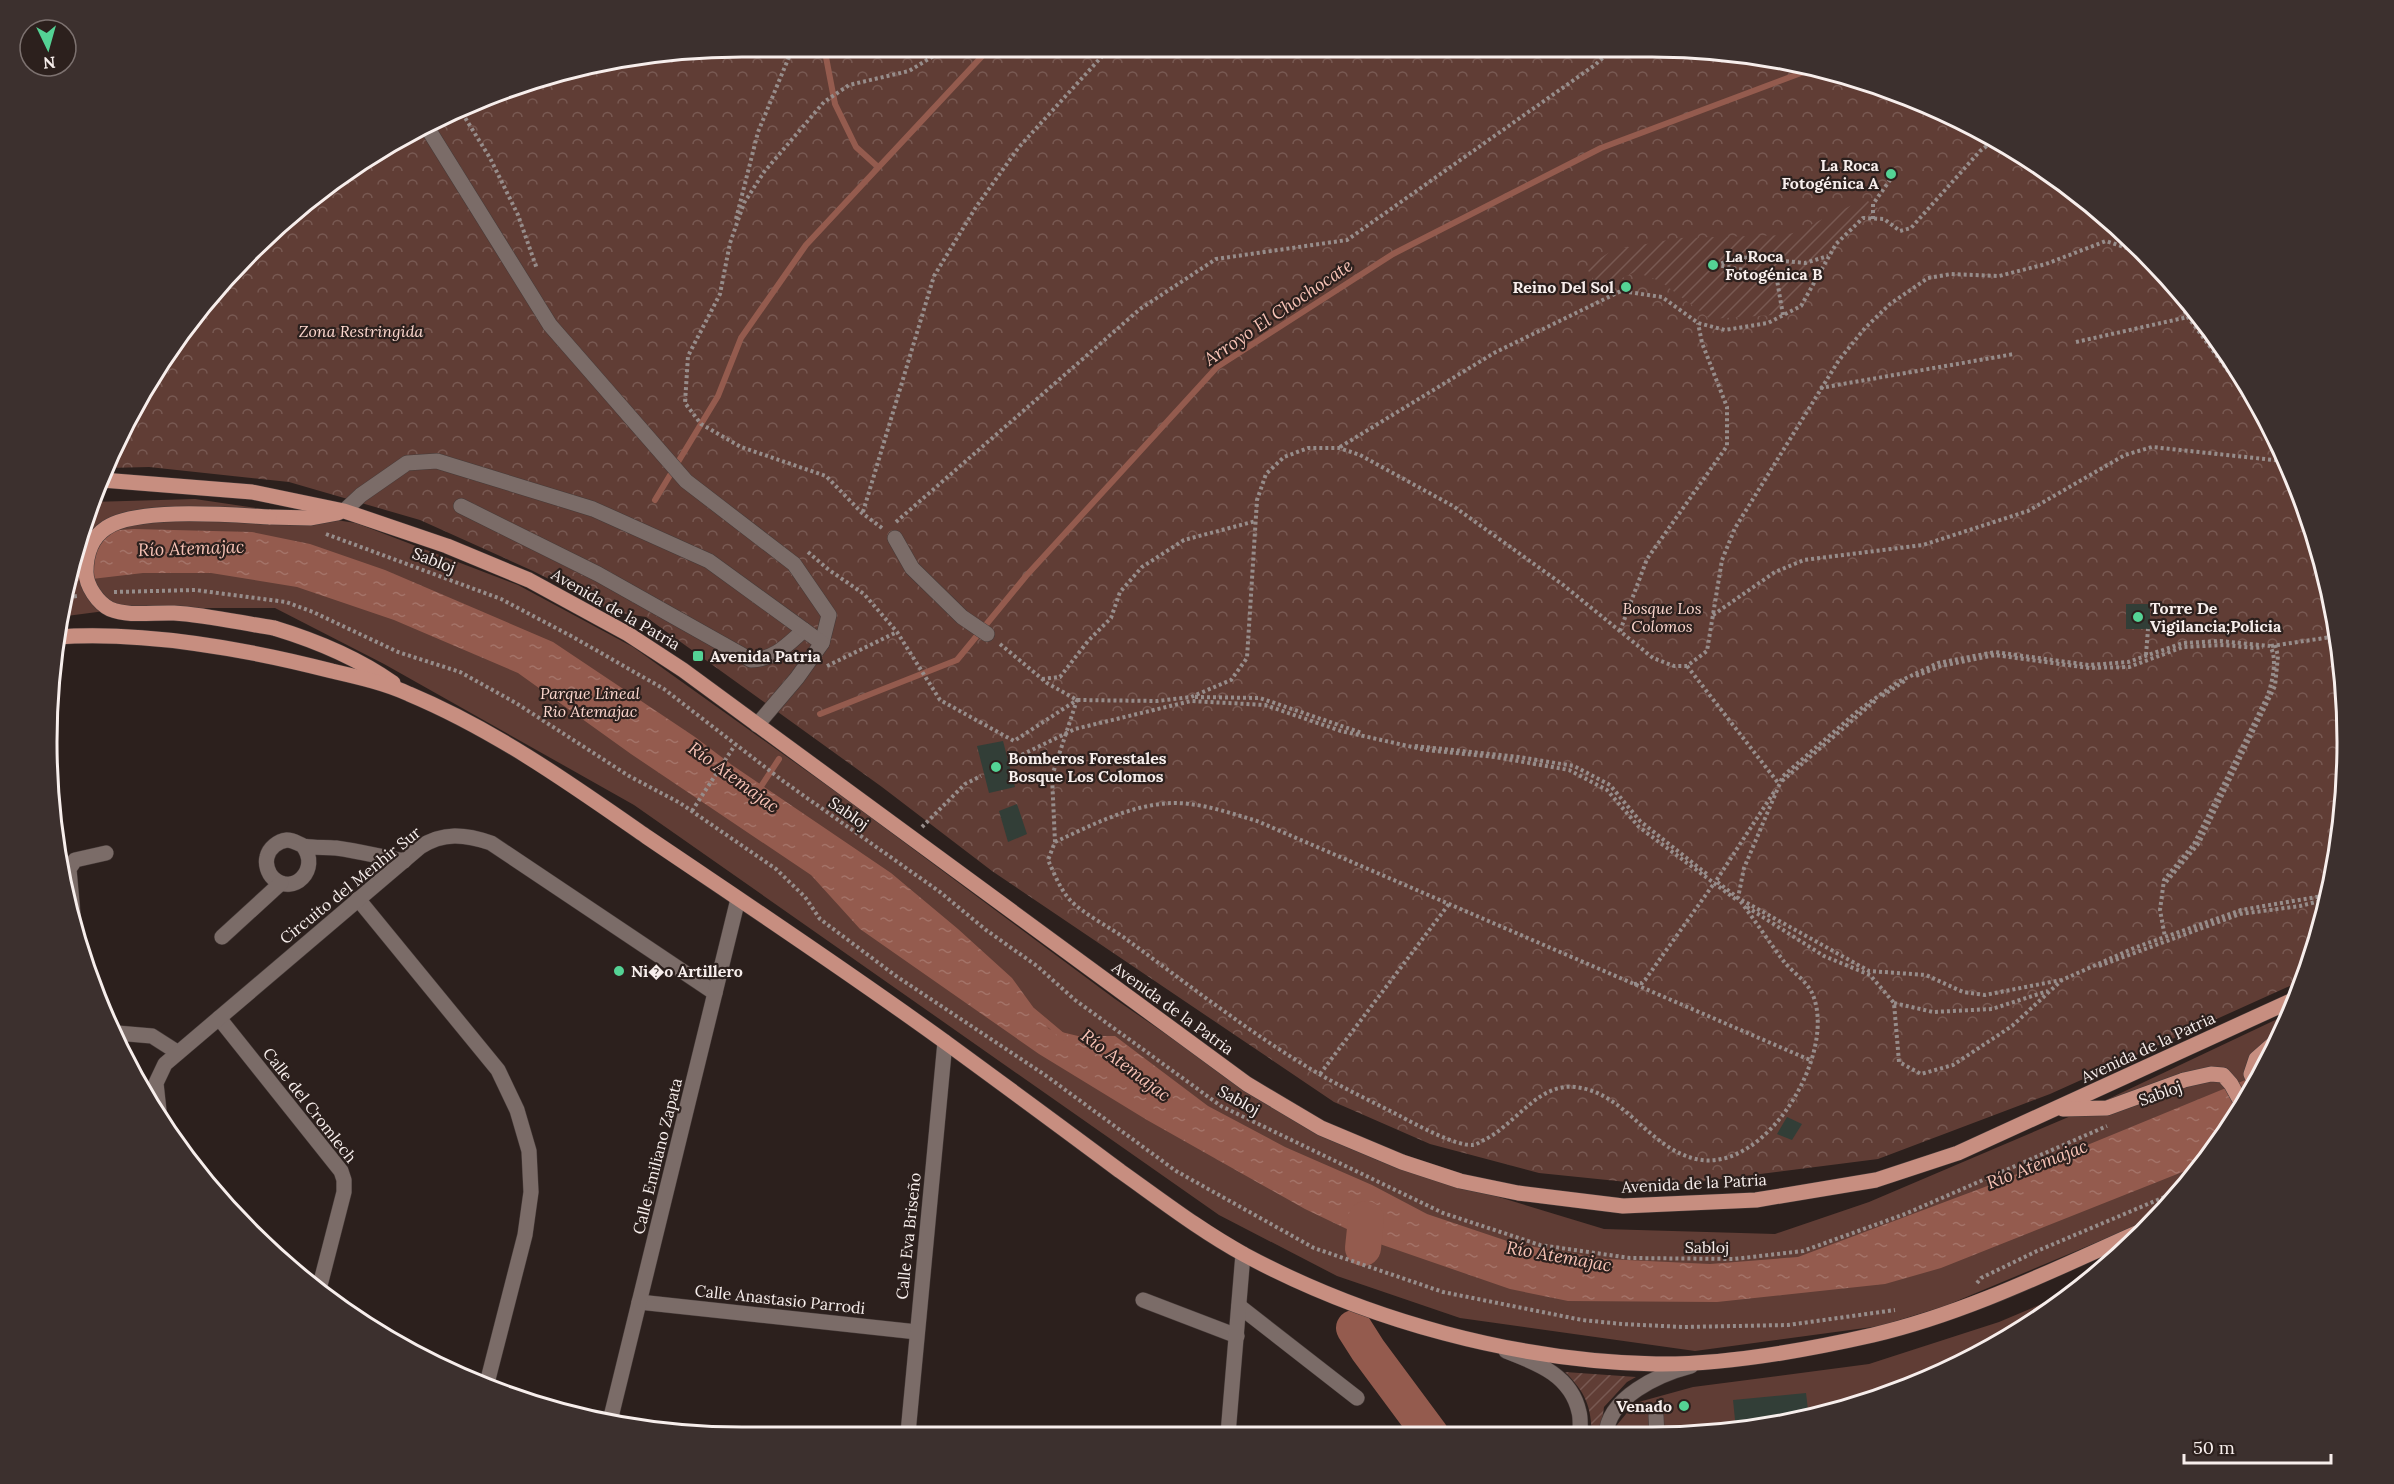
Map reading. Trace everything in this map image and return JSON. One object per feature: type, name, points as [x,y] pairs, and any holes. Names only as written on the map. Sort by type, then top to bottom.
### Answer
[{"type":"main road","name":"Avenida de la Patria","points":[[109,481],[252,492],[344,511],[447,546],[529,580],[628,634],[683,670],[1247,1084],[1321,1128],[1402,1162],[1460,1181],[1518,1193],[1623,1206],[1756,1200],[1876,1180],[1958,1153],[2285,1004]]},
{"type":"main road","points":[[344,511],[311,518],[145,517],[123,521],[106,528],[94,540],[87,556],[86,576],[94,595],[110,609],[129,613],[175,613],[274,628],[343,652],[375,670],[405,692]]},
{"type":"main road","points":[[66,636],[149,639],[232,649],[306,664],[405,692],[485,731],[539,762],[945,1042],[1181,1215],[1243,1254],[1339,1300],[1416,1325],[1558,1356],[1658,1364],[1712,1361],[1815,1347],[1879,1334],[1963,1307],[2123,1239]]},
{"type":"main road","points":[[2252,1071],[2256,1059],[2261,1055]]},
{"type":"main road","points":[[2055,1110],[2107,1108],[2184,1080],[2211,1074],[2223,1075],[2238,1096]]},
{"type":"street","points":[[430,133],[550,325],[686,481],[794,564],[829,615],[822,643],[797,678],[757,725]]},
{"type":"street","points":[[344,511],[361,495],[407,463],[437,461],[594,509],[709,561],[822,643]]},
{"type":"street","points":[[461,506],[598,574],[751,660],[766,659],[784,648],[804,630]]},
{"type":"street","points":[[891,534],[912,568],[962,617],[987,634]]},
{"type":"street","name":"Circuito del Menhir Sur","points":[[158,1099],[156,1083],[165,1064],[177,1052],[404,861],[431,840],[444,836],[474,837],[491,843],[715,993]]},
{"type":"street","points":[[303,846],[308,852],[310,861],[305,876],[298,882],[281,883],[273,878],[266,863],[267,855],[279,842],[287,840],[303,846],[334,848],[404,861]]},
{"type":"street","points":[[69,870],[75,860],[106,853]]},
{"type":"street","points":[[222,937],[281,883]]},
{"type":"street","points":[[358,899],[498,1070],[517,1110],[529,1151],[531,1192],[525,1235],[488,1378]]},
{"type":"street","name":"Calle Emiliano Zapata","points":[[611,1415],[738,899]]},
{"type":"street","name":"Calle del Cromlech","points":[[219,1018],[341,1171],[344,1192],[321,1282]]},
{"type":"street","points":[[123,1033],[152,1036],[177,1052]]},
{"type":"street","name":"Calle Eva Briseño","points":[[909,1427],[945,1042]]},
{"type":"street","points":[[1229,1427],[1243,1254]]},
{"type":"street","points":[[1143,1300],[1237,1336]]},
{"type":"street","name":"Calle Anastasio Parrodi","points":[[639,1302],[917,1332]]},
{"type":"street","points":[[1239,1306],[1357,1398]]},
{"type":"street","points":[[1484,1341],[1542,1365],[1560,1377],[1572,1394],[1579,1412],[1580,1427]]},
{"type":"street","points":[[1609,1427],[1615,1410],[1629,1395],[1670,1372],[1712,1361]]},
{"type":"street","points":[[1656,1416],[1657,1427]]},
{"type":"path","points":[[789,57],[758,132],[730,243],[720,294],[688,356],[685,404],[701,424],[741,447],[826,476],[862,513],[891,534],[1149,303],[1216,259],[1347,240],[1604,57]]},
{"type":"path","points":[[730,243],[744,203],[764,172],[824,102],[849,85],[909,71],[932,57]]},
{"type":"path","points":[[862,513],[934,276],[976,207],[1019,147],[1101,57]]},
{"type":"path","points":[[464,116],[490,158],[518,215],[540,278]]},
{"type":"path","points":[[1339,448],[1494,353],[1621,291],[1662,297],[1698,323],[1725,330],[1768,323],[1801,306],[1836,244],[1863,218],[1884,219],[1900,231],[1911,228],[1987,145]]},
{"type":"path","points":[[1873,219],[1873,204],[1890,180]]},
{"type":"path","points":[[1191,697],[1231,680],[1247,658],[1257,500],[1266,474],[1284,457],[1308,448],[1339,448],[1360,455],[1453,506],[1562,584],[1653,658],[1674,666],[1687,666],[1707,651],[1722,560],[1735,528],[1839,360],[1865,328],[1890,304],[1929,278],[1951,274],[1999,276],[2046,264],[2106,241],[2125,247]]},
{"type":"path","points":[[1783,315],[1777,280],[1716,265],[1738,257],[1805,263],[1829,256]]},
{"type":"path","points":[[2186,314],[2227,369]]},
{"type":"path","points":[[2076,342],[2188,317]]},
{"type":"path","points":[[1620,631],[1647,560],[1727,446],[1727,407],[1702,343],[1698,323]]},
{"type":"path","points":[[1820,388],[2014,354]]},
{"type":"path","points":[[1713,615],[1774,572],[1804,560],[1923,545],[2018,515],[2125,455],[2152,447],[2277,462]]},
{"type":"path","points":[[1042,679],[1060,677],[1088,640],[1111,618],[1120,592],[1143,567],[1184,540],[1256,522]]},
{"type":"path","name":"Sabloj","points":[[318,533],[403,561],[501,599],[573,637],[664,690],[783,781],[940,892],[986,930],[1037,966],[1075,1000],[1221,1106],[1443,1213],[1540,1245],[1642,1258],[1734,1259],[1803,1251],[1905,1214],[2108,1126]]},
{"type":"path","points":[[801,547],[864,594],[897,632],[940,700],[1014,741],[1077,700]]},
{"type":"path","points":[[129,590],[195,590],[286,602],[313,612],[398,652],[460,672],[516,703],[629,776],[692,811],[776,869],[805,897],[820,919],[896,976],[1045,1075],[1176,1171],[1314,1248],[1443,1292],[1582,1320],[1683,1327],[1788,1325],[1900,1309]]},
{"type":"path","points":[[2146,656],[2148,629]]},
{"type":"path","points":[[797,678],[861,651],[897,632]]},
{"type":"path","points":[[987,634],[1042,679],[1077,700],[1157,701],[1191,697],[1260,698],[1346,729],[1407,745],[1519,757],[1574,766],[1610,784],[1640,821],[1743,904],[1824,956],[1870,975],[1894,1003],[1899,1062],[1921,1074],[1953,1065],[2012,1026],[2062,980]]},
{"type":"path","points":[[1632,984],[1642,983],[1645,980],[1715,882],[1779,784],[1876,701],[1906,680],[1941,666],[1995,655],[2089,668],[2129,667],[2183,647],[2224,645],[2255,648],[2329,637]]},
{"type":"path","points":[[1738,898],[1744,868],[1783,776],[1859,710],[1898,682],[1938,663],[1995,652],[2089,665],[2128,662],[2183,643],[2220,641],[2273,646]]},
{"type":"path","points":[[2166,938],[2162,910],[2166,881],[2199,843],[2275,686],[2278,656],[2273,646]]},
{"type":"path","points":[[1687,666],[1779,784]]},
{"type":"path","points":[[1077,700],[1052,776],[1055,842],[1048,860],[1070,901],[1262,1037],[1320,1074],[1420,1127],[1450,1139],[1473,1145],[1494,1135],[1548,1090],[1572,1086],[1593,1090],[1610,1098],[1644,1129],[1673,1149],[1696,1159],[1722,1161],[1747,1150],[1777,1121],[1798,1094],[1818,1029],[1812,991],[1786,963],[1738,898]]},
{"type":"path","points":[[1011,760],[1066,733],[1191,701],[1265,705],[1341,731],[1426,750],[1569,770],[1606,790],[1639,826],[1738,898],[1869,971],[1926,975],[1964,992],[1985,994],[2062,980],[2166,938],[2240,914],[2290,907],[2319,899]]},
{"type":"path","points":[[692,811],[735,745]]},
{"type":"path","points":[[912,839],[933,814],[965,784],[981,776]]},
{"type":"path","points":[[1055,842],[1137,808],[1176,803],[1216,808],[1257,821],[1810,1060]]},
{"type":"path","points":[[1320,1074],[1449,904]]},
{"type":"path","points":[[1894,1003],[1933,1011],[1992,1009],[2051,990]]},
{"type":"path","points":[[1973,1287],[1981,1278],[2037,1251],[2164,1197]]},
{"type":"green space","name":"Bosque Los Colomos","points":[[742,57],[1652,57],[1697,58],[1786,70],[1872,93],[1914,109],[1955,128],[2033,172],[2104,227],[2136,258],[2167,290],[2222,361],[2266,439],[2285,480],[2301,522],[2324,608],[2336,697],[2337,742],[2336,787],[2324,876],[2314,919],[2292,985],[2050,1094],[1878,1159],[1666,1186],[1539,1173],[1430,1144],[1334,1102],[992,871],[882,787],[646,617],[614,612],[533,571],[420,520],[289,482],[149,467],[115,468],[149,399],[172,361],[227,290],[290,227],[361,172],[399,149],[480,109],[565,80],[653,63],[697,58]]},
{"type":"green space","points":[[1865,199],[1879,209],[1833,240],[1798,300],[1773,315],[1710,319],[1660,281],[1635,272],[1599,289],[1586,267],[1613,250],[1679,238],[1789,235]]},
{"type":"green space","name":"Parque Lineal Rio Atemajac","points":[[195,499],[356,523],[518,585],[633,647],[846,799],[1115,999],[1247,1090],[1377,1160],[1604,1229],[1775,1234],[1869,1202],[2085,1110],[2278,1019],[2222,1123],[2167,1194],[2136,1226],[1945,1306],[1880,1326],[1695,1351],[1460,1318],[1337,1276],[1219,1215],[634,805],[384,664],[275,608],[128,608],[69,616],[80,565],[101,502]]},
{"type":"green space","points":[[2046,1302],[2033,1312],[1955,1356],[1872,1391],[1829,1404],[1786,1414],[1697,1426],[1615,1427],[1635,1403],[1693,1387],[1869,1364],[1999,1322]]},
{"type":"green space","points":[[1565,1372],[1636,1377],[1627,1382],[1604,1407],[1601,1427],[1591,1427],[1589,1408],[1578,1387]]},
{"type":"water","points":[[134,529],[252,532],[310,544],[385,570],[553,642],[891,873],[1012,978],[1049,1029],[1078,1036],[1115,1036],[1208,1106],[1285,1147],[1372,1185],[1427,1214],[1516,1244],[1606,1259],[1710,1264],[1798,1257],[1990,1185],[2248,1079],[2222,1123],[2186,1171],[1941,1268],[1885,1284],[1717,1302],[1568,1301],[1510,1289],[1374,1242],[1305,1209],[1147,1120],[1039,1054],[860,929],[811,875],[631,754],[518,673],[394,620],[297,587],[211,573],[143,573],[76,581],[90,532]]},
{"type":"building","name":"Torre De Vigilancia;Policia","points":[[2126,604],[2150,604],[2150,629],[2126,629]]},
{"type":"building","name":"Bomberos Forestales Bosque Los Colomos","points":[[1003,741],[1015,787],[989,793],[977,746]]},
{"type":"building","points":[[1017,804],[1027,834],[1008,842],[999,811]]},
{"type":"building","points":[[1787,1117],[1802,1124],[1792,1140],[1777,1134]]},
{"type":"building","points":[[1806,1393],[1808,1409],[1735,1422],[1733,1400]]},
{"type":"waterway","points":[[826,57],[835,104],[856,147],[878,167]]},
{"type":"waterway","points":[[655,500],[718,396],[741,338],[806,245],[981,57]]},
{"type":"waterway","name":"Arroyo El Chochocate","points":[[820,714],[957,660],[1026,576],[1217,367],[1393,254],[1601,148],[1800,73]]},
{"type":"waterway","points":[[758,791],[779,759]]},
{"type":"waterway","name":"Río Atemajac","points":[[1033,1011],[1064,1037]]},
{"type":"waterway","points":[[1363,1248],[1366,1219]]},
{"type":"waterway","points":[[1354,1328],[1425,1427]]},
{"type":"place","name":"La Roca Fotogénica A","points":[[1891,174]]},
{"type":"place","name":"La Roca Fotogénica B","points":[[1713,265]]},
{"type":"place","name":"Reino Del Sol","points":[[1626,287]]},
{"type":"place","name":"Torre De Vigilancia;Policia","points":[[2138,617]]},
{"type":"place","name":"Avenida Patria","points":[[698,656]]},
{"type":"place","name":"Bomberos Forestales Bosque Los Colomos","points":[[996,767]]},
{"type":"place","name":"Ni�o Artillero","points":[[619,971]]},
{"type":"place","name":"Venado","points":[[1684,1406]]},
{"type":"park label","name":"Zona Restringida","points":[[361,331]]}]
